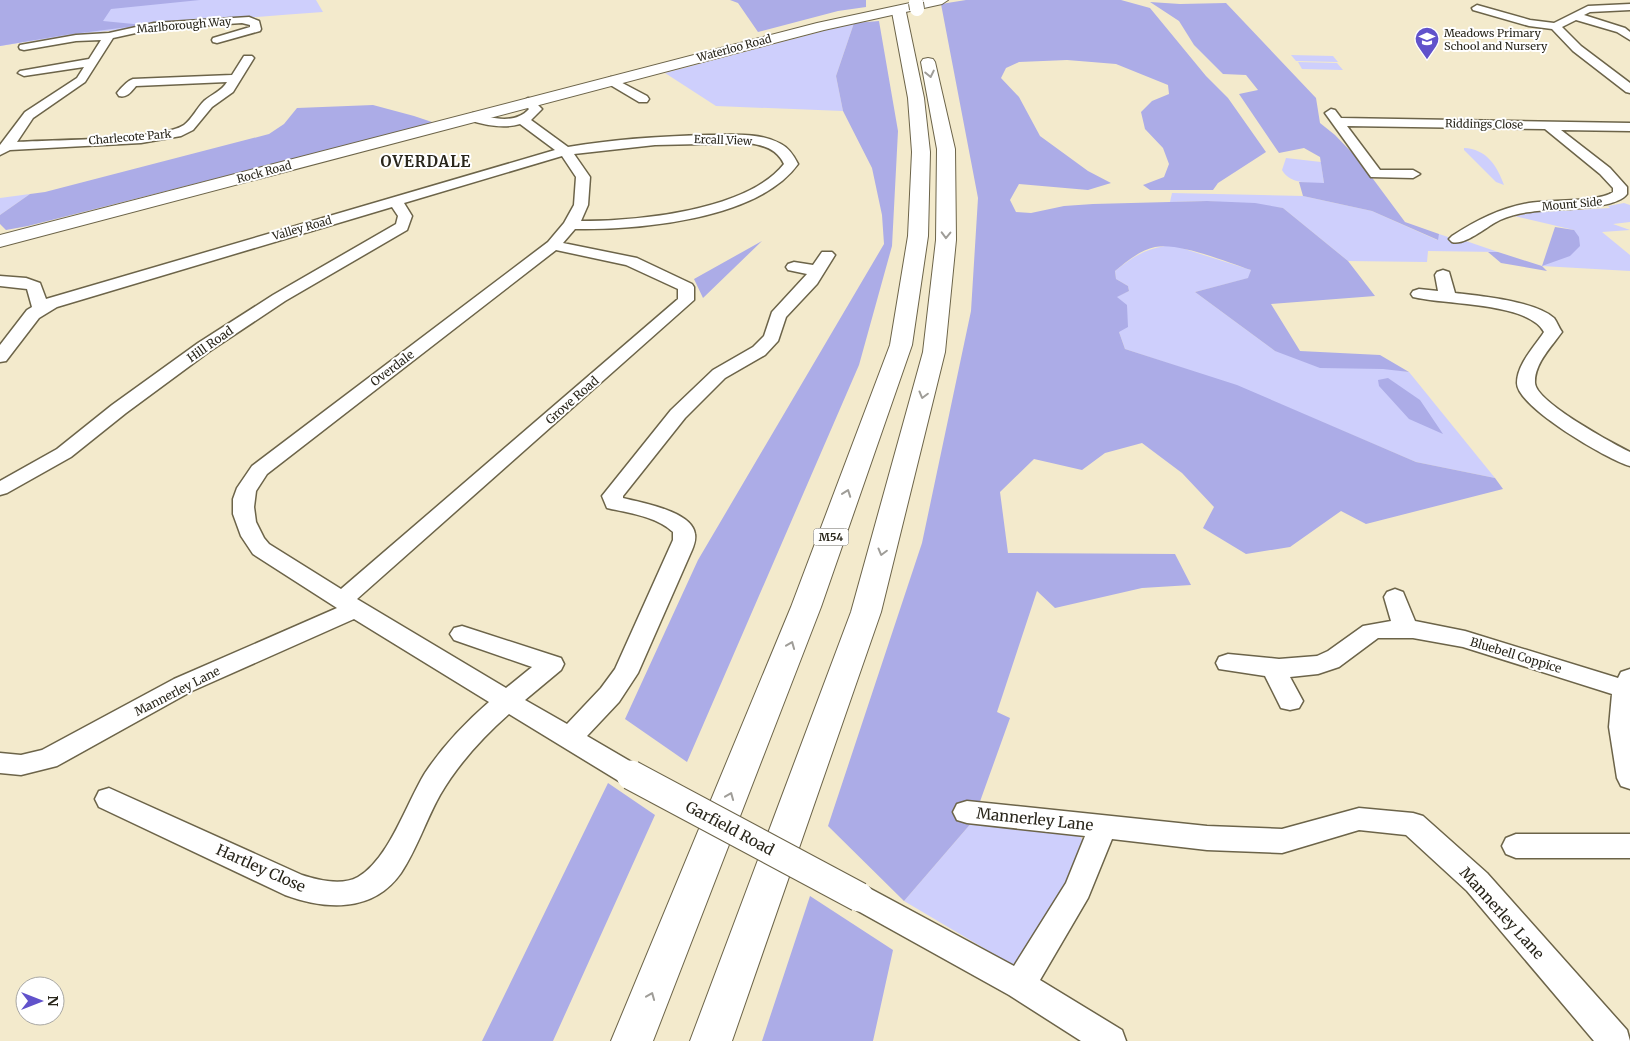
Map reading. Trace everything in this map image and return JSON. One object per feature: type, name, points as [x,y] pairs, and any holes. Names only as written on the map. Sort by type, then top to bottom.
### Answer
[{"type":"main road","name":"Waterloo Road","points":[[528,102],[909,4]]},
{"type":"main road","name":"M54","points":[[632,1041],[806,606],[901,345],[918,236],[921,152],[909,4]]},
{"type":"main road","points":[[711,1041],[866,612],[934,352],[946,240],[946,149],[909,4]]},
{"type":"main road","name":"Rock Road","points":[[0,241],[528,102]]},
{"type":"street","points":[[1574,2],[1588,9]]},
{"type":"street","points":[[1477,8],[1529,23],[1556,26],[1588,9],[1630,7]]},
{"type":"street","points":[[1575,16],[1621,30],[1630,36]]},
{"type":"street","name":"Marlborough Way","points":[[109,36],[154,26],[242,20],[249,20],[255,23],[256,29],[216,40]]},
{"type":"street","points":[[1556,26],[1556,30],[1562,36],[1630,89]]},
{"type":"street","points":[[17,48],[76,38],[109,36]]},
{"type":"street","points":[[4,149],[29,115],[81,80],[109,36]]},
{"type":"street","name":"Charlecote Park","points":[[4,149],[141,139],[176,133],[189,127],[205,107],[229,89],[248,58]]},
{"type":"street","points":[[24,73],[44,72],[92,62]]},
{"type":"street","points":[[123,94],[133,83],[237,78]]},
{"type":"street","points":[[611,81],[643,99]]},
{"type":"street","points":[[473,117],[485,121],[505,123],[532,116],[536,109],[528,102]]},
{"type":"street","name":"Riddings Close","points":[[1413,174],[1376,174],[1334,117],[1549,126],[1630,127]]},
{"type":"street","name":"Overdale","points":[[348,605],[261,549],[248,531],[243,514],[246,491],[259,470],[552,245],[590,209],[583,177],[565,151],[521,119]]},
{"type":"street","name":"Mount Side","points":[[1457,239],[1488,220],[1504,213],[1528,208],[1613,200],[1620,194],[1620,187],[1606,171],[1549,126]]},
{"type":"street","points":[[0,130],[18,128]]},
{"type":"street","name":"Ercall View","points":[[565,151],[634,142],[734,138],[769,143],[787,155],[791,164],[784,174],[771,184],[719,208],[665,221],[635,224],[571,225]]},
{"type":"street","name":"Valley Road","points":[[41,308],[92,290],[565,151]]},
{"type":"street","points":[[1516,196],[1528,208]]},
{"type":"street","name":"Hill Road","points":[[0,489],[64,453],[142,392],[271,303],[402,228],[405,216],[404,211],[395,202]]},
{"type":"street","name":"Ercall View","points":[[590,209],[635,224]]},
{"type":"street","name":"Grove Road","points":[[348,605],[686,300],[686,287],[631,261],[552,245]]},
{"type":"street","points":[[570,738],[610,695],[626,673],[681,550],[684,538],[684,531],[675,521],[614,503],[612,496],[646,456],[659,435],[678,414],[719,374],[759,351],[772,337],[778,316],[811,281],[822,263],[794,267]]},
{"type":"street","points":[[1443,275],[1448,298]]},
{"type":"street","points":[[0,281],[26,283],[34,286],[41,308],[29,318],[0,356]]},
{"type":"street","points":[[1419,294],[1523,309],[1540,316],[1550,324],[1553,332],[1532,365],[1526,382],[1527,387],[1543,404],[1574,430],[1630,460]]},
{"type":"street","points":[[1395,597],[1406,628]]},
{"type":"street","name":"Garfield Road","points":[[348,605],[632,775],[1020,985],[1110,1041]]},
{"type":"street","name":"Mannerley Lane","points":[[0,763],[21,766],[48,759],[183,685],[326,623],[348,605]]},
{"type":"street","name":"Bluebell Coppice","points":[[1228,663],[1273,667],[1301,667],[1330,661],[1359,638],[1375,630],[1406,628],[1449,636],[1627,694]]},
{"type":"street","name":"Hartley Close","points":[[109,798],[294,886],[310,891],[327,892],[359,890],[369,886],[395,857],[431,786],[448,761],[476,729],[507,700],[552,664],[462,634]]},
{"type":"street","points":[[1273,667],[1290,701]]},
{"type":"street","points":[[1627,694],[1624,752],[1630,778]]},
{"type":"street","name":"Mannerley Lane","points":[[967,812],[1207,838],[1282,841],[1359,819],[1414,824],[1477,882],[1615,1041]]},
{"type":"street","name":"Mannerley Lane","points":[[1020,985],[1078,889],[1103,826]]},
{"type":"street","points":[[1516,846],[1630,846]]},
{"type":"shaded area","points":[[0,0],[316,0],[323,12],[121,29],[0,46]]},
{"type":"shaded area","points":[[0,0],[200,0],[111,9],[103,21],[144,25],[65,35],[0,46]]},
{"type":"shaded area","points":[[730,0],[866,0],[866,7],[838,11],[758,32],[738,3]]},
{"type":"shaded area","points":[[966,0],[1121,0],[1150,8],[1206,76],[1228,98],[1266,152],[1218,183],[1213,190],[1150,190],[1143,185],[1164,177],[1169,164],[1163,148],[1145,129],[1141,112],[1152,101],[1169,94],[1168,85],[1116,64],[1067,60],[1019,62],[1006,68],[1001,78],[1019,97],[1040,136],[1088,171],[1111,183],[1088,190],[1019,184],[1010,200],[1016,212],[1031,213],[1064,206],[1093,204],[1207,201],[1255,203],[1283,208],[1348,261],[1375,296],[1271,304],[1300,351],[1380,355],[1409,372],[1383,369],[1320,368],[1275,351],[1195,292],[1248,278],[1251,270],[1189,250],[1165,246],[1144,251],[1115,271],[1116,279],[1128,286],[1129,291],[1117,297],[1127,305],[1128,327],[1119,332],[1125,349],[1237,385],[1416,462],[1495,478],[1503,489],[1366,524],[1341,511],[1290,547],[1246,554],[1203,528],[1214,507],[1182,473],[1142,443],[1105,453],[1082,470],[1034,459],[1000,492],[1008,553],[1175,554],[1191,585],[1142,588],[1055,608],[1037,591],[997,712],[1010,718],[973,821],[904,901],[828,826],[922,543],[971,311],[978,198],[941,4]]},
{"type":"shaded area","points":[[1150,2],[1180,4],[1226,3],[1316,98],[1320,123],[1335,135],[1359,160],[1405,222],[1439,234],[1438,240],[1372,211],[1303,196],[1299,182],[1324,183],[1320,157],[1304,148],[1279,153],[1239,94],[1258,90],[1246,75],[1223,74],[1194,45],[1179,21]]},
{"type":"shaded area","points":[[879,21],[898,131],[892,246],[859,365],[687,762],[625,719],[698,560],[884,244],[882,215],[872,168],[843,111],[836,76],[854,23]]},
{"type":"shaded area","points":[[854,23],[836,76],[843,111],[716,106],[665,73]]},
{"type":"shaded area","points":[[1291,55],[1333,56],[1338,62],[1296,61]]},
{"type":"shaded area","points":[[1298,62],[1337,63],[1343,70],[1302,69]]},
{"type":"shaded area","points":[[373,105],[435,123],[28,226],[6,230],[0,224],[0,215],[30,194],[45,192],[269,134],[284,124],[297,108]]},
{"type":"shaded area","points":[[1464,148],[1479,151],[1490,159],[1504,185],[1496,182]]},
{"type":"shaded area","points":[[1286,158],[1321,162],[1324,183],[1296,181],[1282,170]]},
{"type":"shaded area","points":[[1172,193],[1303,196],[1372,211],[1437,240],[1439,234],[1498,252],[1428,251],[1427,262],[1348,261],[1283,208],[1207,201],[1170,202]]},
{"type":"shaded area","points":[[30,194],[0,215],[0,198]]},
{"type":"shaded area","points":[[1624,203],[1630,205],[1630,222],[1613,224],[1630,230],[1602,232],[1630,255],[1630,271],[1542,266],[1574,230],[1514,216],[1556,208],[1561,211],[1610,208],[1608,206]]},
{"type":"shaded area","points":[[1555,227],[1574,230],[1579,237],[1580,246],[1570,256],[1542,266]]},
{"type":"shaded area","points":[[762,241],[703,298],[694,279]]},
{"type":"shaded area","points":[[1172,245],[1251,270],[1249,278],[1195,292],[1275,351],[1409,372],[1495,478],[1416,462],[1237,386],[1125,349],[1119,332],[1116,297],[1129,291],[1128,286],[1116,279],[1115,271],[1142,253]]},
{"type":"shaded area","points":[[1488,252],[1498,252],[1542,266],[1547,271],[1501,263]]},
{"type":"shaded area","points":[[1388,378],[1420,400],[1443,434],[1409,419],[1379,386],[1378,380]]},
{"type":"shaded area","points":[[608,783],[655,815],[553,1041],[482,1041]]},
{"type":"shaded area","points":[[973,821],[1079,833],[1085,846],[1066,895],[1014,966],[904,901]]},
{"type":"shaded area","points":[[810,896],[893,950],[873,1041],[762,1041]]},
{"type":"place","name":"Meadows Primary School and Nursery","points":[[1427,60]]},
{"type":"district","name":"OVERDALE","points":[[426,161]]}]
